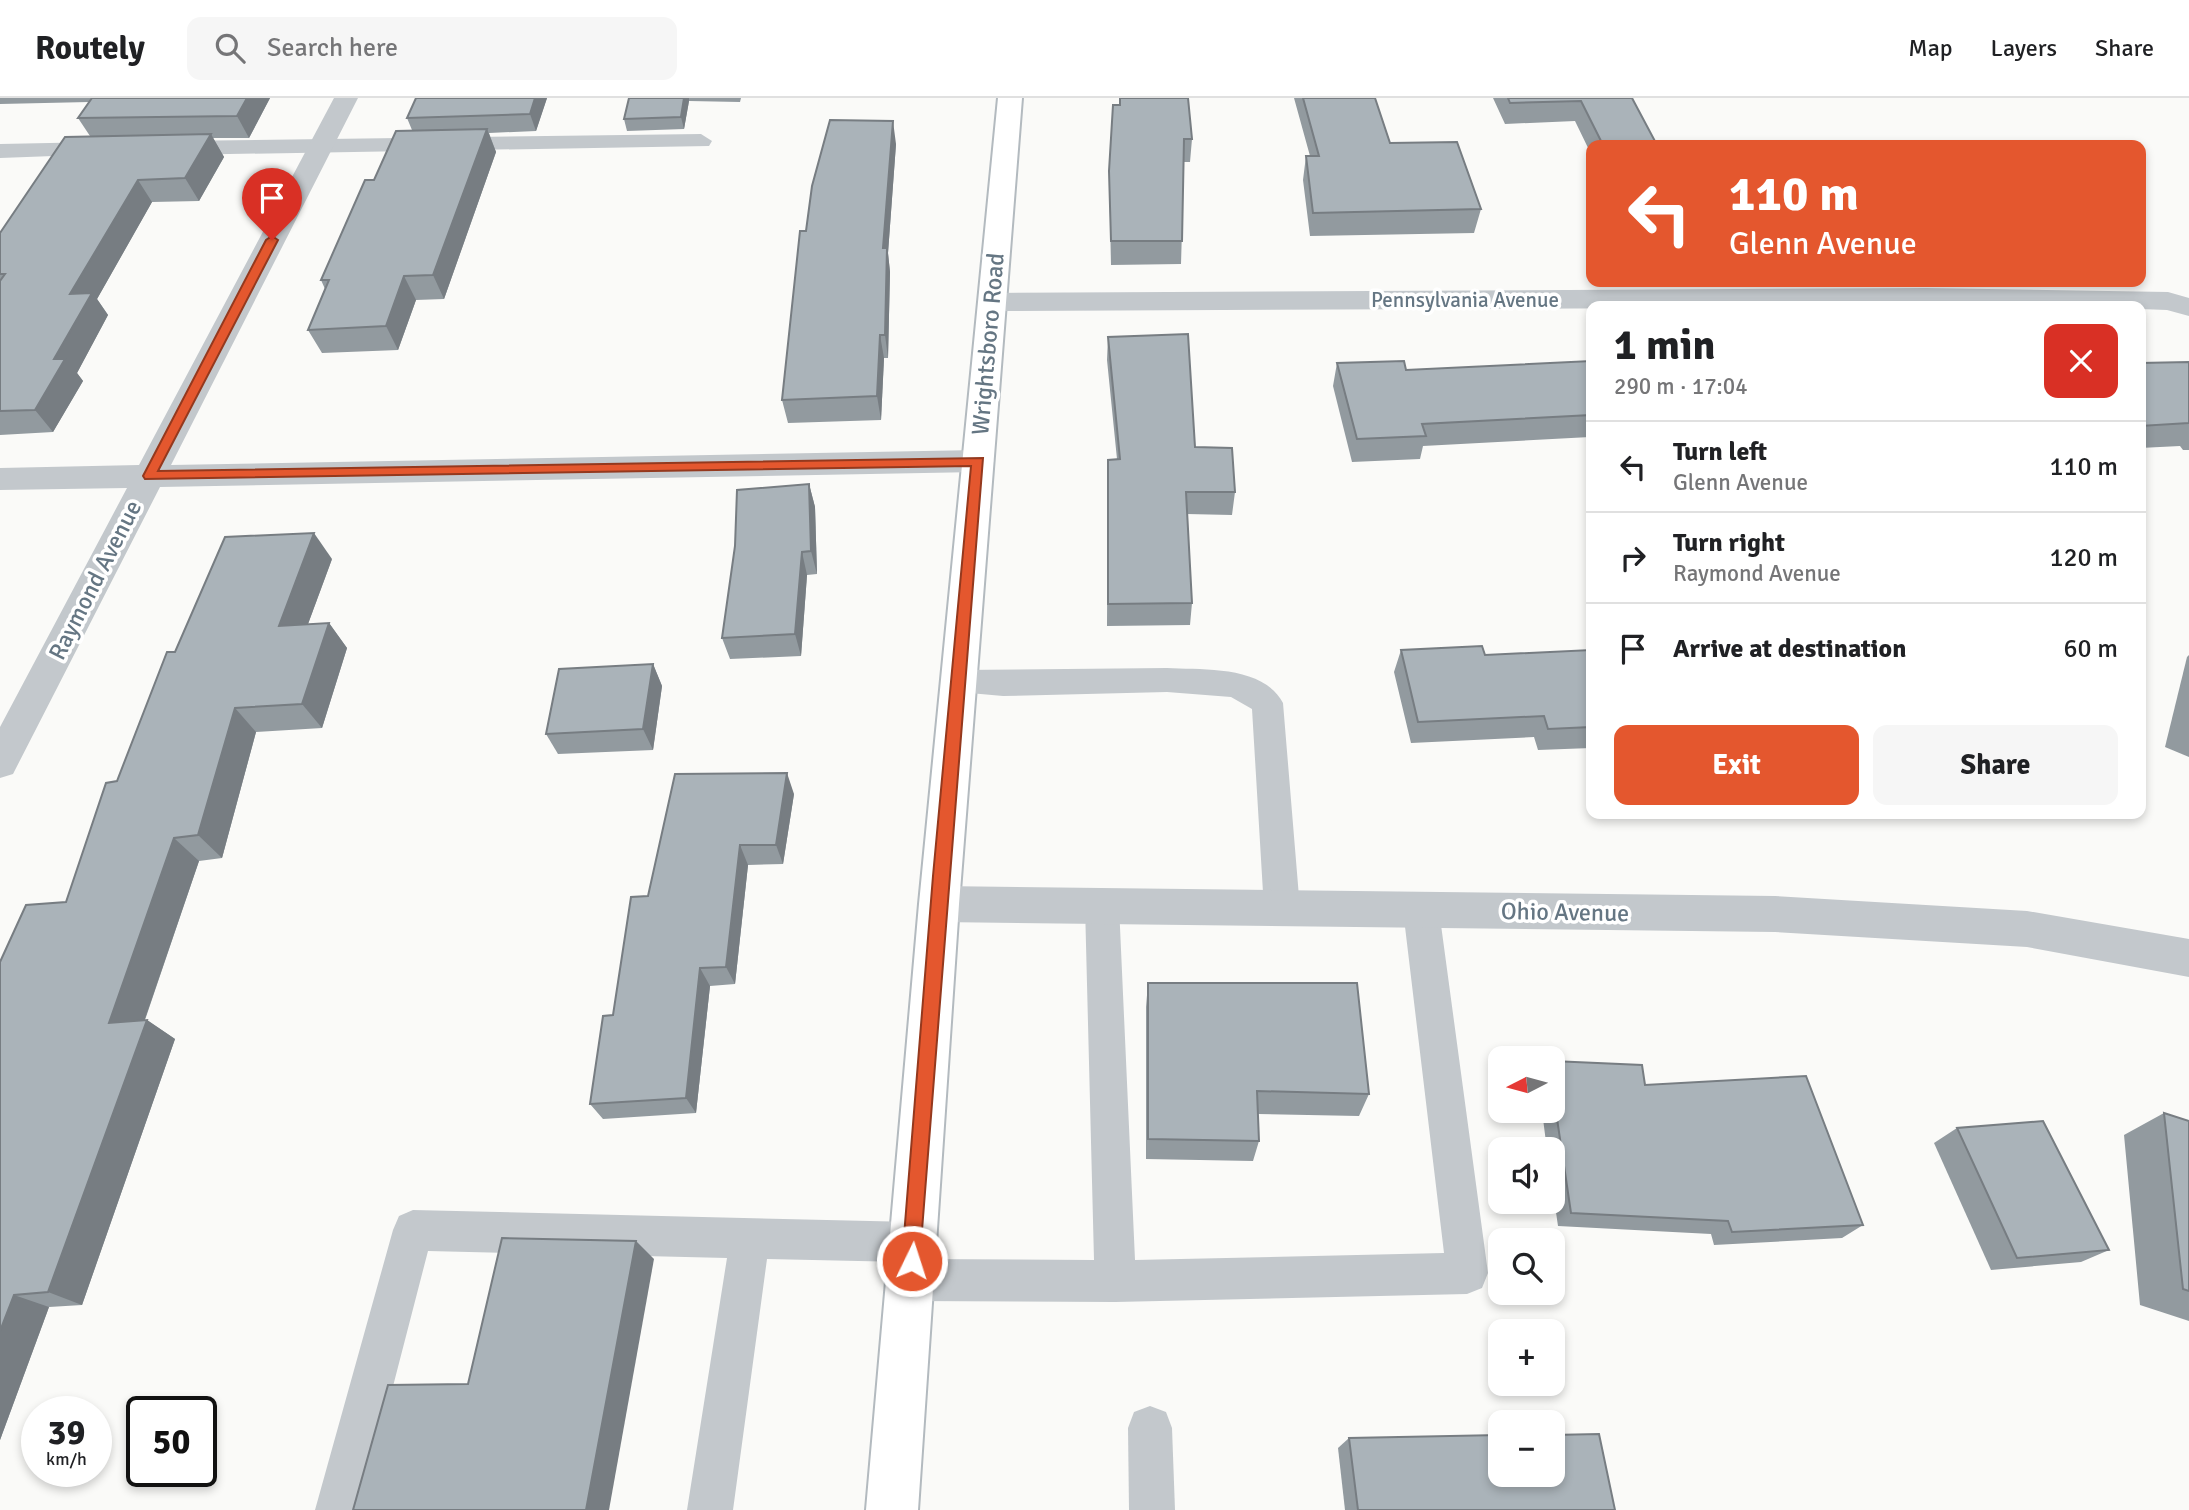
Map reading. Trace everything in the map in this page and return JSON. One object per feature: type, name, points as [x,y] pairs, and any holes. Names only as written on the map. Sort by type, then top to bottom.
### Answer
[{"type":"main road","name":"Wrightsboro Road","points":[[892,1510],[939,904],[1010,98]]},
{"type":"street","name":"Raymond Avenue","points":[[0,763],[346,98]]},
{"type":"street","name":"Pennsylvania Avenue","points":[[992,302],[1926,298],[2168,301],[2189,307]]},
{"type":"street","points":[[0,479],[978,461]]},
{"type":"street","name":"Ohio Avenue","points":[[939,904],[1776,915],[2014,929],[2189,958]]},
{"type":"lane","points":[[154,148],[701,141]]},
{"type":"lane","points":[[0,151],[126,149]]},
{"type":"lane","points":[[958,682],[1003,684],[1167,680],[1237,685],[1267,703],[1282,909]]},
{"type":"lane","points":[[1102,905],[1115,1281]]},
{"type":"lane","points":[[338,1510],[413,1230],[750,1238],[912,1261],[1115,1281],[1467,1273],[1422,910]]},
{"type":"lane","points":[[710,1510],[750,1238]]},
{"type":"lane","points":[[1150,1428],[1152,1510]]},
{"type":"building","points":[[92,98],[247,98],[237,116],[78,118]]},
{"type":"building","points":[[416,98],[535,98],[530,114],[407,118]]},
{"type":"building","points":[[629,98],[684,98],[681,117],[624,119]]},
{"type":"building","points":[[1120,98],[1188,98],[1192,139],[1184,139],[1182,241],[1111,241],[1109,171],[1113,105],[1120,105]]},
{"type":"building","points":[[1303,98],[1375,98],[1390,143],[1457,142],[1481,209],[1313,213],[1306,156],[1319,156]]},
{"type":"building","points":[[1508,98],[1632,98],[1654,140],[1600,140],[1581,101],[1510,103]]},
{"type":"building","points":[[830,120],[893,121],[883,248],[887,248],[885,335],[880,335],[877,396],[782,400],[800,231],[806,231],[812,186]]},
{"type":"building","points":[[487,129],[433,275],[404,276],[386,326],[308,330],[329,280],[321,280],[365,180],[374,180],[396,131]]},
{"type":"building","points":[[211,134],[185,178],[138,180],[70,294],[92,293],[54,359],[65,359],[35,410],[0,411],[0,281],[5,274],[0,274],[0,233],[65,137]]},
{"type":"building","points":[[1188,334],[1195,447],[1232,448],[1235,492],[1186,492],[1192,603],[1108,604],[1108,460],[1120,459],[1108,337]]},
{"type":"building","points":[[1404,361],[1406,370],[1586,361],[1586,415],[1422,424],[1426,436],[1357,439],[1337,363]]},
{"type":"building","points":[[2189,362],[2189,423],[2146,426],[2146,363]]},
{"type":"building","points":[[809,484],[811,551],[802,552],[795,634],[722,638],[735,546],[737,490]]},
{"type":"building","points":[[314,533],[279,626],[329,623],[302,704],[235,708],[198,835],[174,838],[109,1023],[147,1020],[48,1292],[14,1295],[0,1331],[0,962],[26,905],[66,902],[106,783],[117,781],[167,652],[175,652],[225,537]]},
{"type":"building","points":[[1482,646],[1485,655],[1586,650],[1586,727],[1548,729],[1544,716],[1418,722],[1401,650]]},
{"type":"building","points":[[653,664],[643,729],[546,734],[559,669]]},
{"type":"building","points":[[787,773],[776,845],[740,845],[726,967],[700,968],[686,1098],[590,1104],[603,1016],[613,1015],[631,897],[648,896],[675,774]]},
{"type":"building","points":[[1148,983],[1357,983],[1369,1094],[1257,1091],[1259,1141],[1148,1139]]},
{"type":"building","points":[[1565,1062],[1642,1065],[1645,1085],[1806,1076],[1863,1225],[1732,1232],[1728,1221],[1571,1213],[1565,1173],[1565,1137],[1560,1137],[1558,1124],[1565,1123]]},
{"type":"building","points":[[2164,1113],[2189,1121],[2189,1291],[2183,1289]]},
{"type":"building","points":[[2043,1121],[2109,1250],[2017,1258],[1957,1128]]},
{"type":"building","points":[[502,1238],[636,1241],[586,1510],[353,1510],[388,1385],[468,1384]]},
{"type":"building","points":[[1599,1434],[1615,1510],[1358,1510],[1349,1438],[1488,1435],[1488,1487],[1565,1487],[1565,1435]]},
{"type":"route","points":[[272,240],[149,476],[978,461],[941,876],[912,1261]]}]
